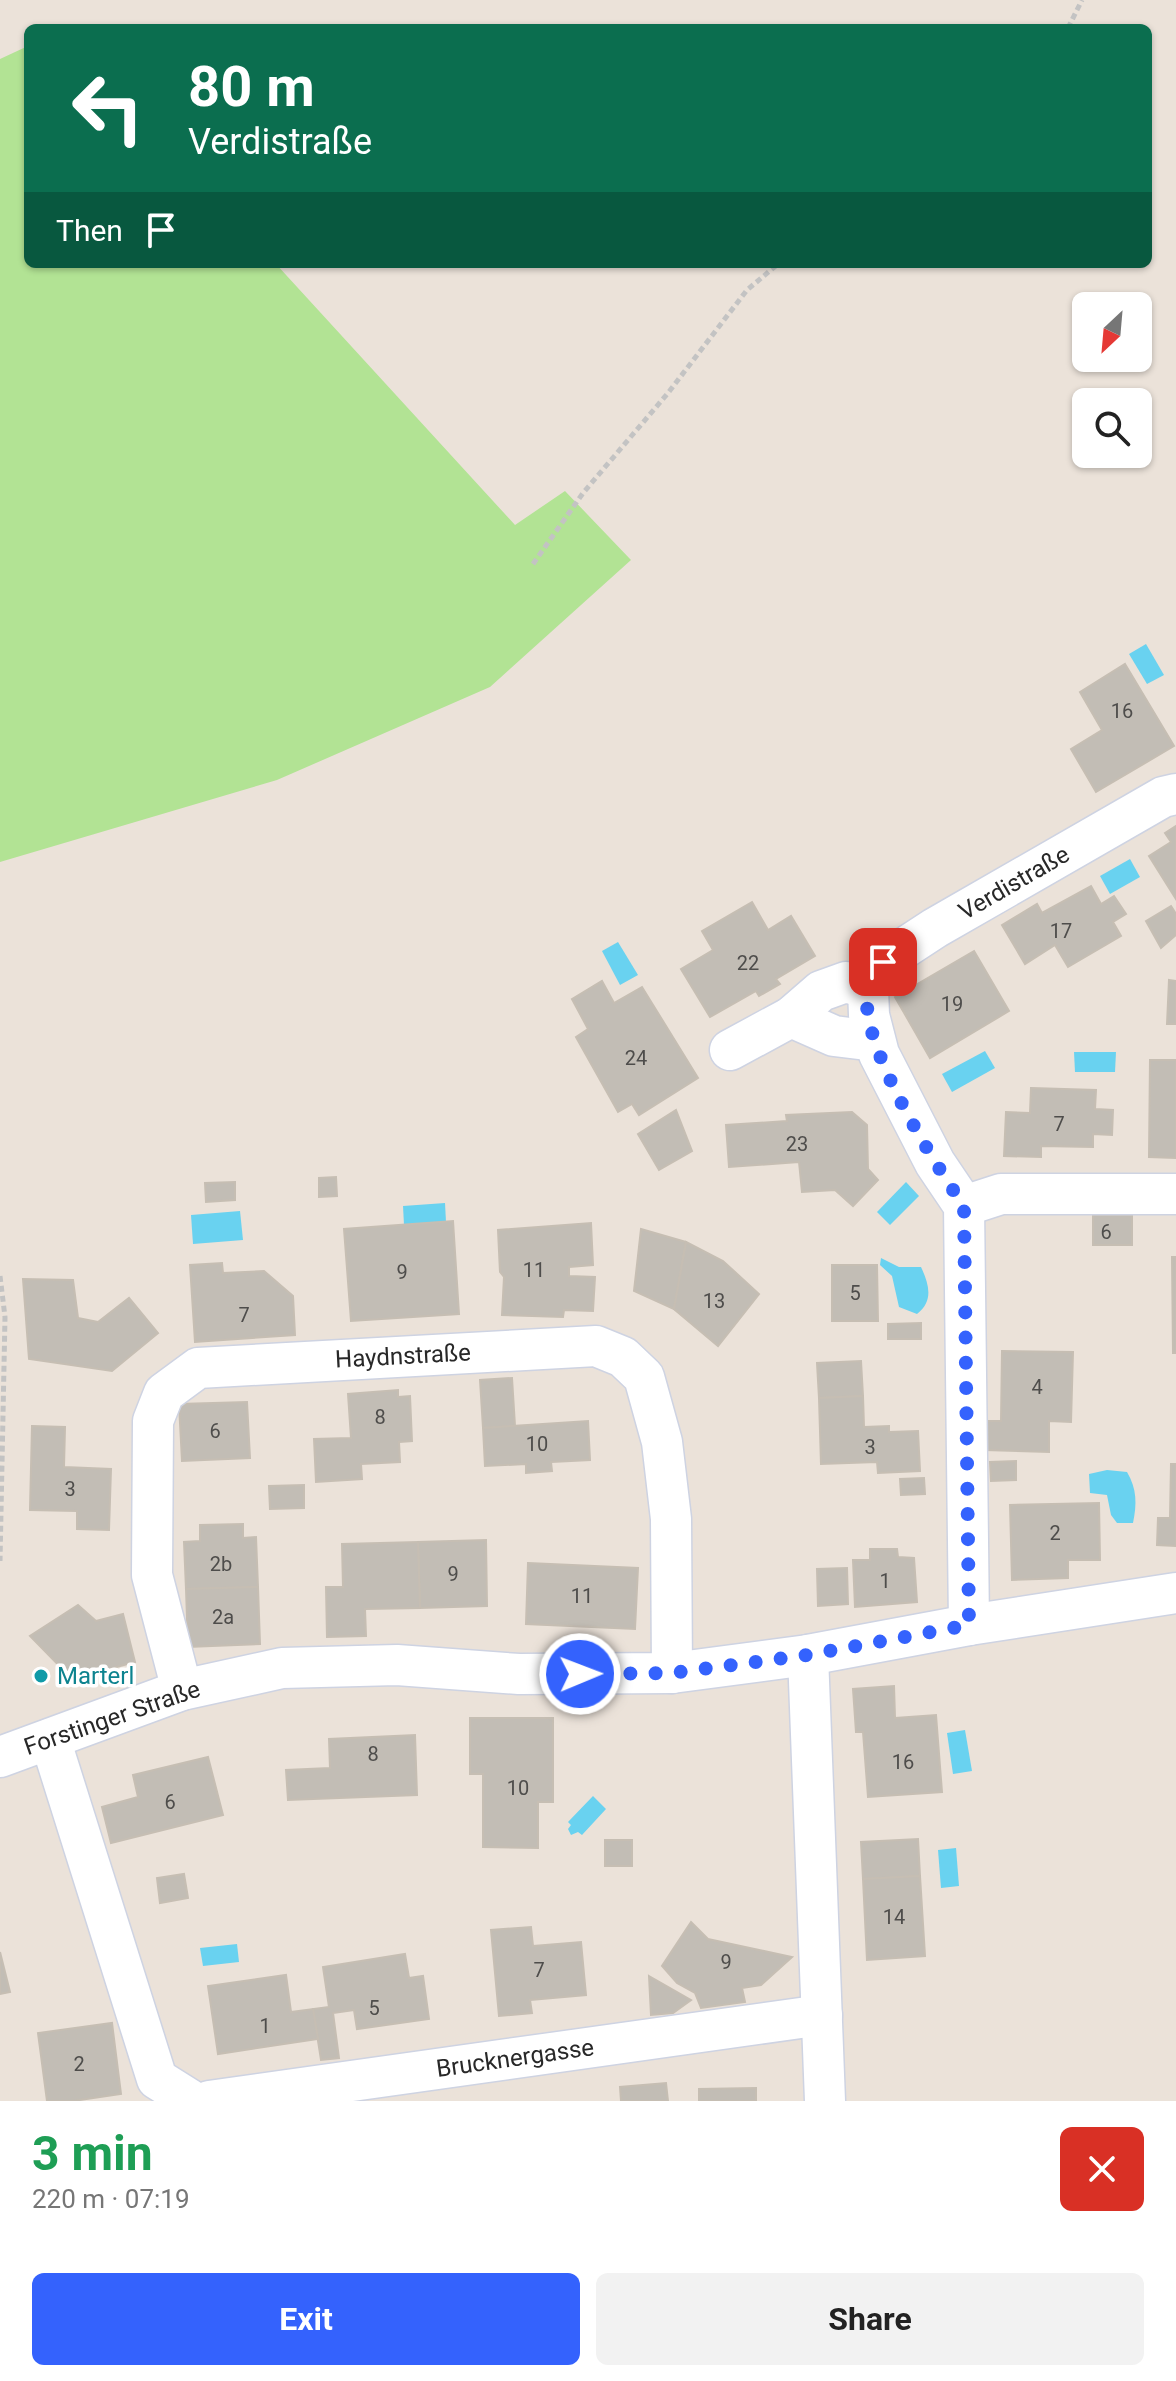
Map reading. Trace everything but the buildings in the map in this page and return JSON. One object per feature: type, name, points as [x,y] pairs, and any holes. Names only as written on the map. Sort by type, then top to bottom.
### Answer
[{"type":"street","name":"Verdistraße","points":[[868,989],[883,962],[926,934],[1163,797],[1176,794]]},
{"type":"street","points":[[730,1050],[791,1017],[821,991],[846,982],[868,989],[869,1015],[879,1054],[935,1163],[964,1206],[969,1625]]},
{"type":"street","points":[[791,1017],[834,1036],[875,1041]]},
{"type":"street","points":[[964,1206],[1001,1194],[1176,1194]]},
{"type":"street","name":"Haydnstraße","points":[[182,1690],[152,1575],[153,1421],[164,1393],[198,1368],[596,1346],[623,1357],[644,1377],[662,1442],[671,1519],[672,1673]]},
{"type":"street","name":"Forstinger Straße","points":[[0,1757],[182,1690],[282,1668],[397,1665],[519,1674],[672,1673],[808,1655],[969,1625],[1176,1593]]},
{"type":"street","points":[[808,1655],[825,2101]]},
{"type":"street","points":[[50,1739],[157,2079],[192,2101]]},
{"type":"street","name":"Brucknergasse","points":[[209,2101],[822,2015]]},
{"type":"path","points":[[1070,24],[1082,0]]},
{"type":"path","points":[[533,564],[583,493],[668,393],[747,290],[773,268]]},
{"type":"path","points":[[0,1276],[5,1317],[0,1561]]},
{"type":"green space","points":[[24,48],[24,268],[280,268],[515,525],[565,491],[631,560],[490,687],[277,780],[0,862],[0,59]]},
{"type":"water","points":[[1146,644],[1164,675],[1147,684],[1129,654]]},
{"type":"water","points":[[1130,859],[1140,877],[1110,894],[1100,876]]},
{"type":"water","points":[[618,942],[638,975],[620,985],[602,951]]},
{"type":"water","points":[[985,1051],[995,1068],[952,1092],[942,1074]]},
{"type":"water","points":[[1074,1052],[1116,1052],[1115,1072],[1075,1072]]},
{"type":"water","points":[[906,1182],[919,1196],[890,1225],[877,1212]]},
{"type":"water","points":[[445,1203],[446,1222],[404,1225],[403,1206]]},
{"type":"water","points":[[240,1211],[243,1240],[193,1244],[191,1215]]},
{"type":"water","points":[[881,1258],[899,1267],[921,1267],[928,1298],[917,1314],[899,1307],[892,1276],[880,1265]]},
{"type":"water","points":[[1107,1470],[1127,1472],[1133,1484],[1133,1523],[1117,1523],[1111,1515],[1107,1495],[1090,1493],[1089,1474]]},
{"type":"water","points":[[965,1730],[972,1771],[953,1774],[947,1733]]},
{"type":"water","points":[[593,1796],[606,1809],[582,1835],[578,1832],[571,1835],[568,1822]]},
{"type":"water","points":[[956,1848],[959,1886],[941,1888],[938,1850]]},
{"type":"water","points":[[237,1944],[239,1962],[203,1966],[200,1948]]},
{"type":"place","name":"Marterl","points":[[41,1676]]},
{"type":"route","points":[[580,1674],[672,1673],[808,1655],[969,1625],[964,1206],[935,1163],[879,1054],[869,1015],[868,989],[883,962]]}]
